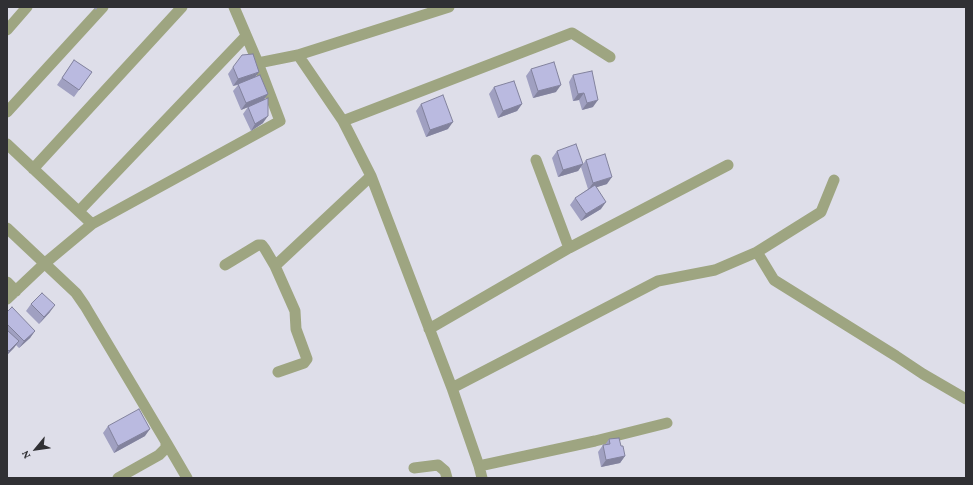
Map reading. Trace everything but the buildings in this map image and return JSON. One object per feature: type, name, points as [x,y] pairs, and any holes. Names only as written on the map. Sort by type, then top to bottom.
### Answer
[{"type":"street","points":[[7,30],[27,7]]},
{"type":"street","points":[[7,112],[103,7]]},
{"type":"street","points":[[33,169],[182,7]]},
{"type":"street","points":[[7,300],[44,264],[92,224],[280,121],[258,63],[234,7]]},
{"type":"street","points":[[258,63],[298,55],[449,7]]},
{"type":"street","points":[[343,121],[572,33],[610,57]]},
{"type":"street","points":[[78,211],[246,36]]},
{"type":"street","points":[[298,55],[343,121],[371,176],[452,388],[482,478]]},
{"type":"street","points":[[7,144],[92,224]]},
{"type":"street","points":[[536,160],[570,248]]},
{"type":"street","points":[[429,329],[570,248],[728,165]]},
{"type":"street","points":[[276,266],[371,176]]},
{"type":"street","points":[[452,388],[658,281],[715,270],[757,252],[820,212],[834,180]]},
{"type":"street","points":[[7,228],[76,294],[86,306],[187,478]]},
{"type":"street","points":[[225,265],[258,244],[262,245],[276,266],[295,311],[296,329],[307,358],[304,363],[278,372]]},
{"type":"street","points":[[757,252],[774,280],[896,356],[922,374],[966,399]]},
{"type":"street","points":[[7,282],[16,291]]},
{"type":"street","points":[[479,466],[596,441],[667,423]]},
{"type":"street","points":[[118,478],[159,455],[166,448],[166,442]]},
{"type":"street","points":[[414,468],[438,465],[445,471],[448,478]]}]
